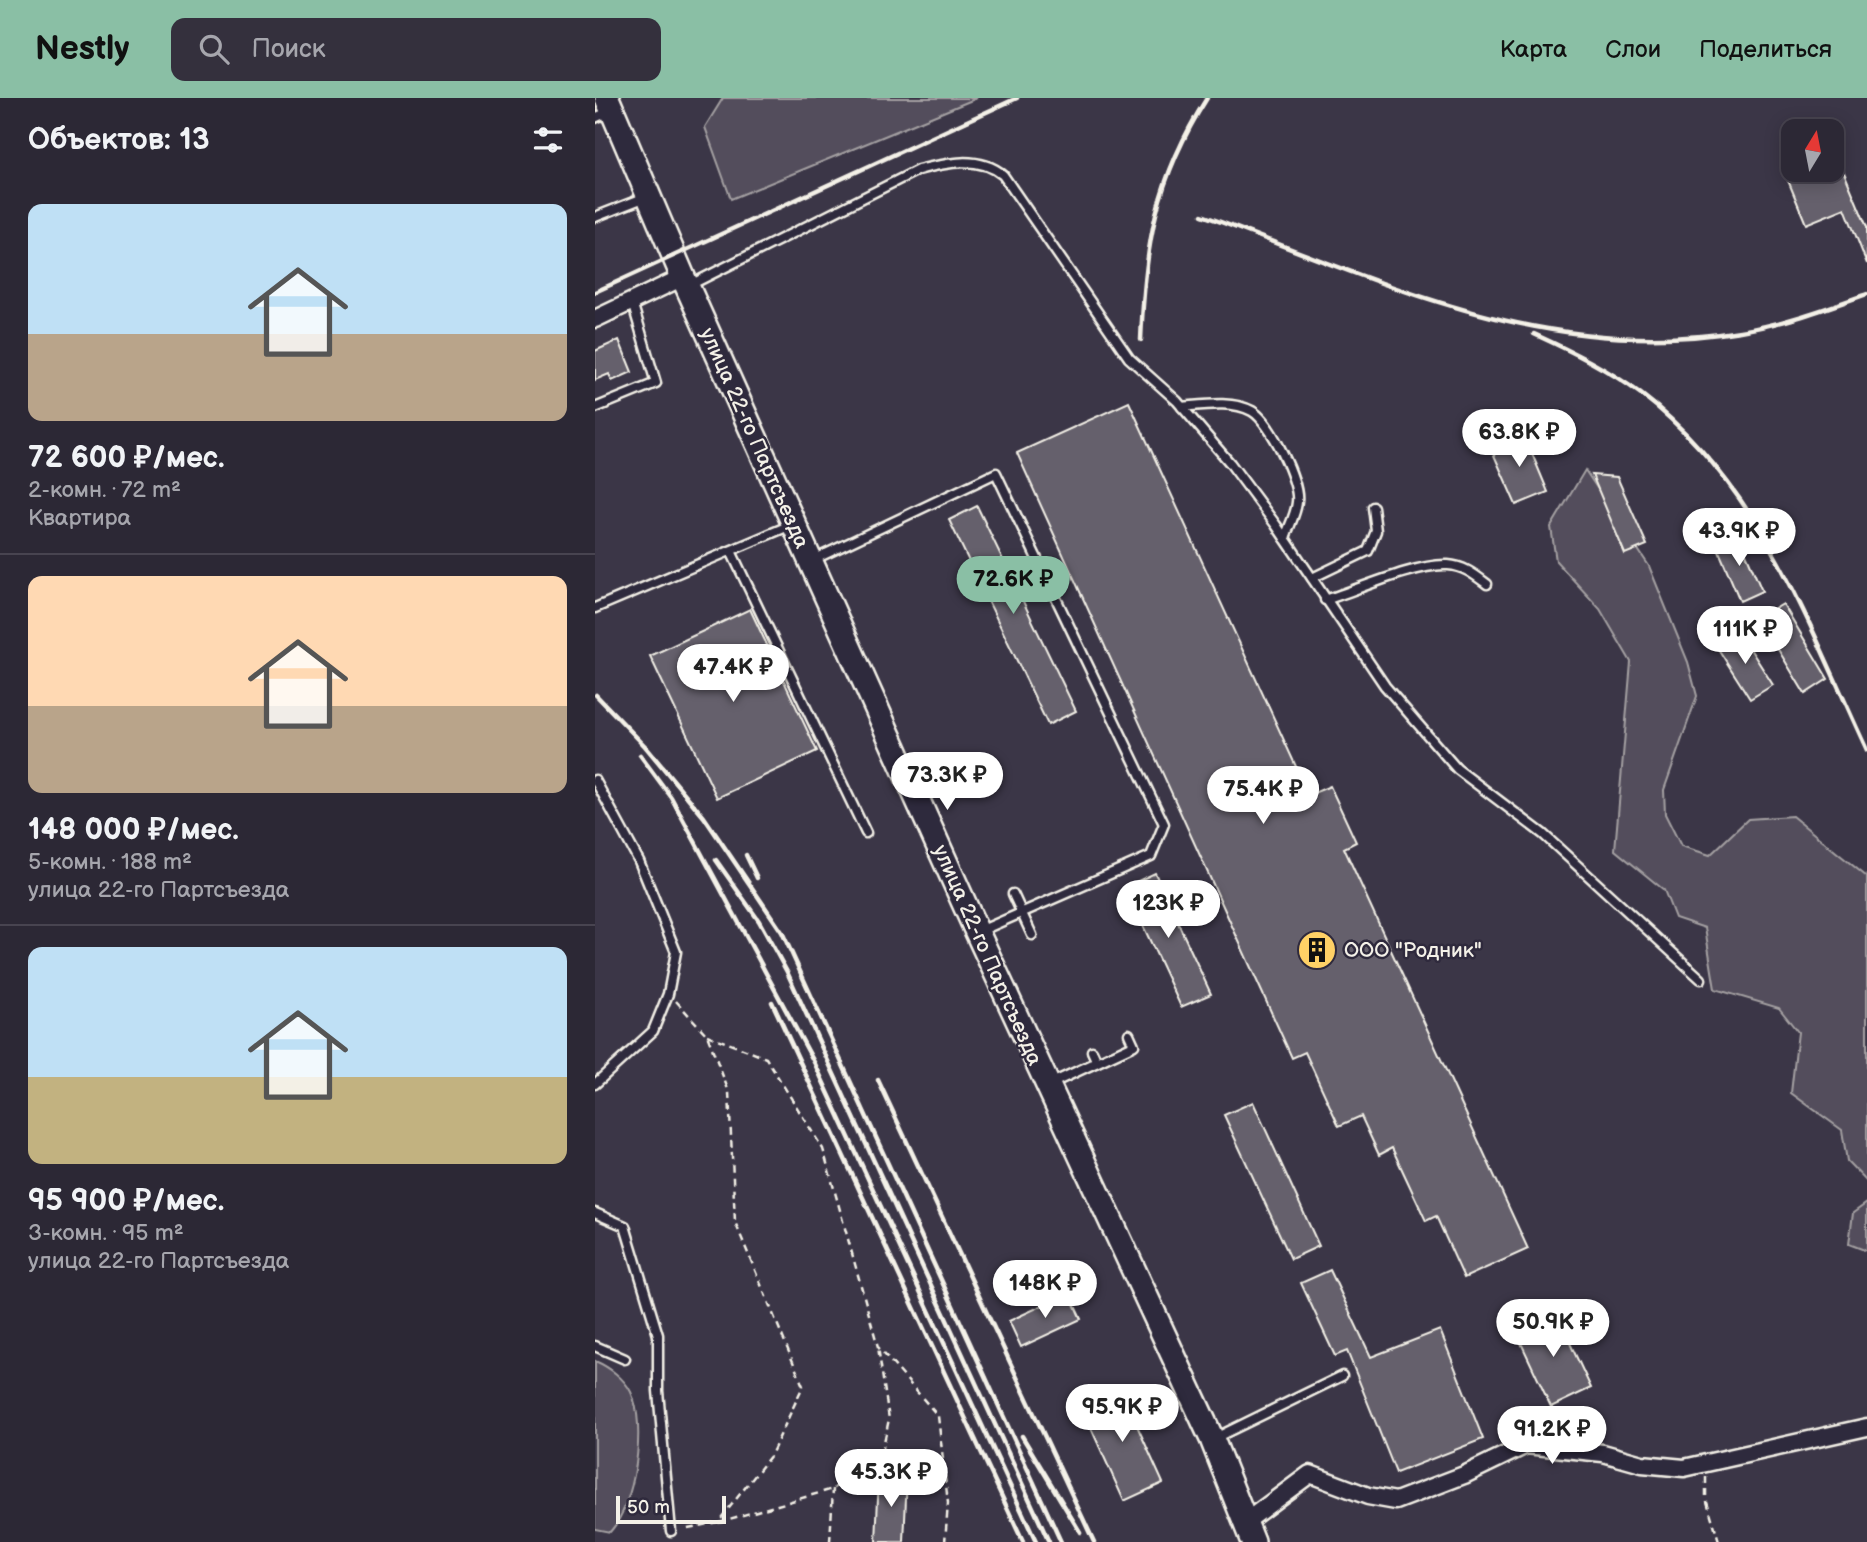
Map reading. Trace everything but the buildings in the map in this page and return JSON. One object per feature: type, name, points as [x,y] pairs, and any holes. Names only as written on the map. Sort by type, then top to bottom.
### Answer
[{"type":"street","name":"улица 22-го Партсъезда","points":[[605,108],[649,196],[977,932],[1212,1439],[1248,1532]]},
{"type":"street","points":[[595,319],[685,281]]},
{"type":"street","points":[[1248,1532],[1310,1474],[1368,1496],[1396,1501],[1464,1475],[1527,1445],[1603,1453],[1642,1464],[1685,1468],[1867,1427]]},
{"type":"lane","points":[[685,281],[918,170],[948,163],[982,163],[1003,175],[1129,358],[1182,407],[1230,463],[1285,538],[1385,686],[1457,769],[1542,834],[1701,979]]},
{"type":"lane","points":[[595,217],[649,196]]},
{"type":"lane","points":[[595,408],[656,383],[632,302]]},
{"type":"lane","points":[[1182,407],[1233,406],[1251,411],[1267,423],[1296,487],[1298,500],[1285,538]]},
{"type":"lane","points":[[810,561],[996,473],[1164,824],[1151,856],[977,932]]},
{"type":"lane","points":[[1312,578],[1368,551],[1374,542],[1376,531],[1373,507]]},
{"type":"lane","points":[[595,608],[794,524]]},
{"type":"lane","points":[[731,551],[866,833]]},
{"type":"lane","points":[[1325,600],[1428,567],[1448,565],[1466,569],[1487,584]]},
{"type":"lane","points":[[595,780],[639,860],[676,952],[669,994],[653,1031],[595,1084]]},
{"type":"lane","points":[[1013,894],[1032,935]]},
{"type":"lane","points":[[1048,1085],[1134,1045],[1129,1034]]},
{"type":"lane","points":[[1092,1051],[1097,1062]]},
{"type":"lane","points":[[595,1213],[625,1226],[658,1335],[658,1391],[671,1531]]},
{"type":"lane","points":[[595,1346],[625,1359]]},
{"type":"lane","points":[[1212,1439],[1342,1376]]},
{"type":"path","points":[[669,994],[707,1035],[729,1092],[736,1222],[803,1386],[771,1455],[718,1522]]},
{"type":"path","points":[[671,1531],[718,1522],[833,1489],[882,1452],[889,1419],[877,1347],[823,1149],[765,1058],[707,1035]]},
{"type":"path","points":[[877,1347],[938,1416],[948,1503],[945,1542]]},
{"type":"path","points":[[1706,1464],[1706,1498],[1719,1542]]},
{"type":"path","points":[[830,1542],[833,1489]]},
{"type":"shaded area","points":[[723,98],[977,98],[731,199],[705,127]]},
{"type":"shaded area","points":[[1585,470],[1649,566],[1688,662],[1697,696],[1664,790],[1665,814],[1681,846],[1710,855],[1748,819],[1792,816],[1867,877],[1867,1182],[1847,1161],[1842,1130],[1791,1093],[1798,1032],[1779,1008],[1715,989],[1705,928],[1675,918],[1664,890],[1615,850],[1631,662],[1600,609],[1556,561],[1551,527]]},
{"type":"shaded area","points":[[1867,1203],[1867,1251],[1849,1244],[1853,1213]]},
{"type":"shaded area","points":[[595,1361],[606,1366],[628,1387],[636,1407],[638,1424],[632,1485],[619,1520],[610,1532],[595,1529]]},
{"type":"railway","points":[[595,292],[1017,98]]},
{"type":"railway","points":[[1141,340],[1146,274],[1156,214],[1175,157],[1207,98]]},
{"type":"railway","points":[[1202,215],[1399,289],[1464,310],[1531,326],[1599,336],[1668,338],[1740,331],[1788,320],[1867,294]]},
{"type":"railway","points":[[1534,334],[1602,369],[1641,394],[1682,430],[1718,469],[1748,512],[1800,604],[1867,750]]},
{"type":"railway","points":[[596,695],[645,746],[704,817],[782,932],[1061,1542]]},
{"type":"railway","points":[[640,755],[671,797],[815,1064],[1036,1542]]},
{"type":"railway","points":[[746,855],[757,878]]},
{"type":"railway","points":[[716,860],[759,921],[787,972],[1049,1542]]},
{"type":"railway","points":[[772,1002],[1023,1542]]},
{"type":"railway","points":[[878,1080],[1094,1542]]},
{"type":"railway","points":[[1022,1436],[1080,1532]]},
{"type":"place","name":"ООО \"Родник\"","points":[[1317,950]]}]
